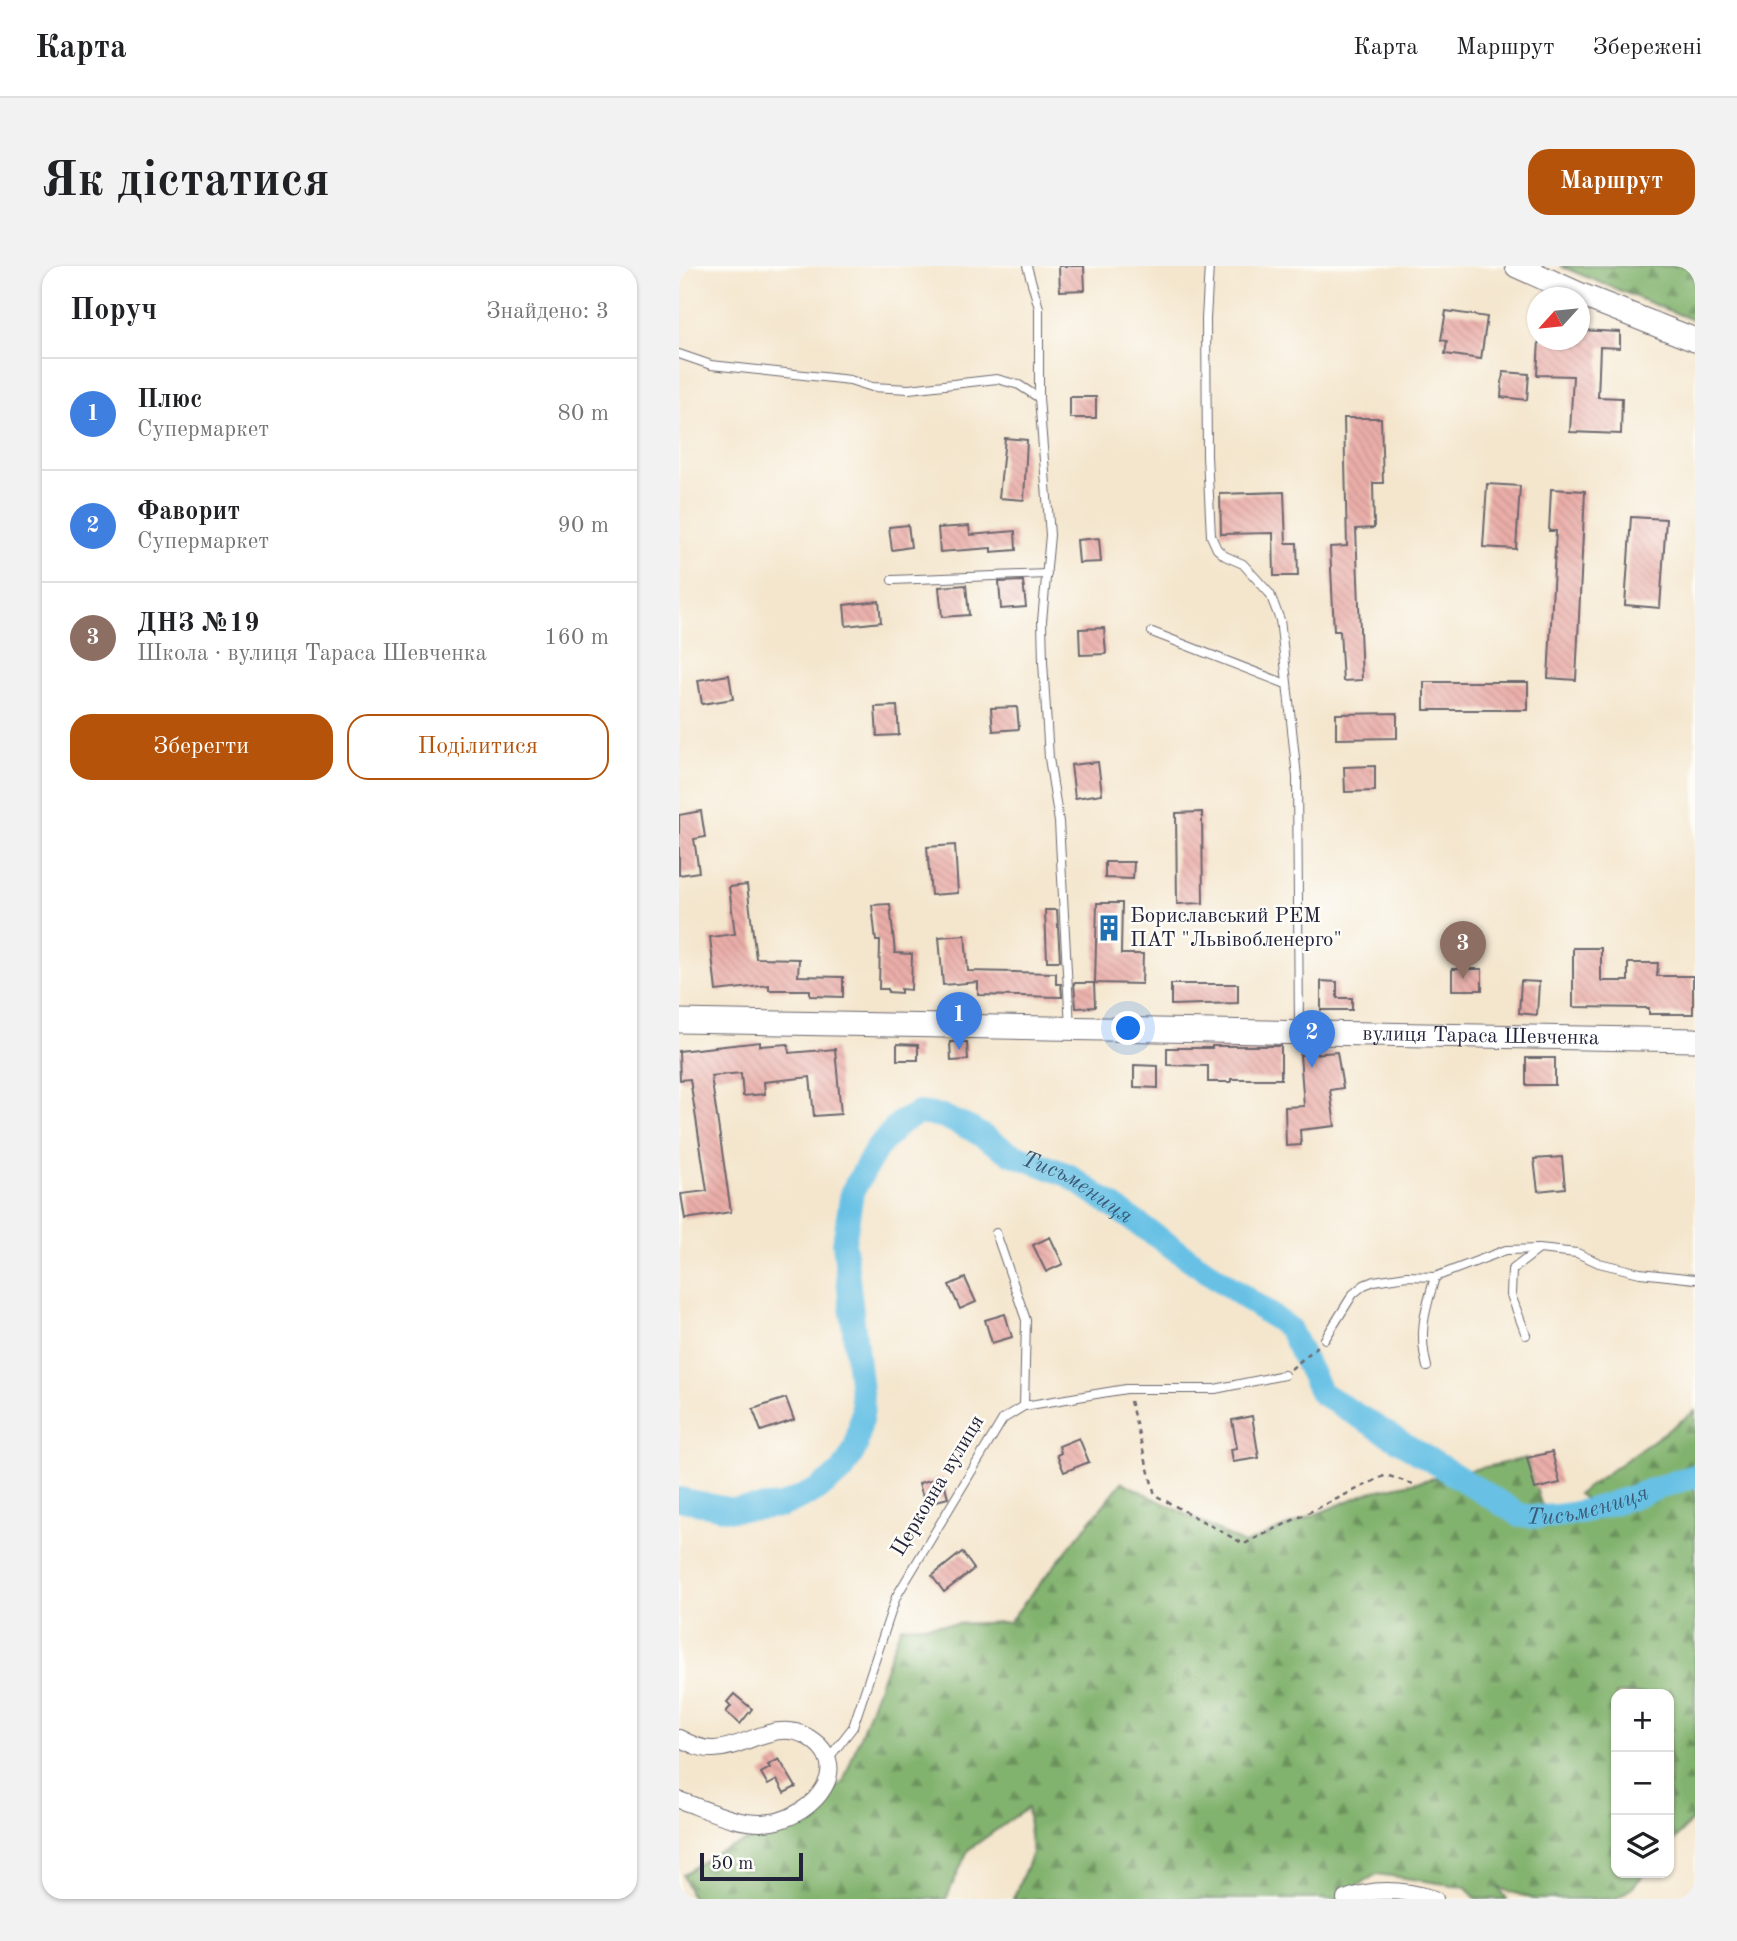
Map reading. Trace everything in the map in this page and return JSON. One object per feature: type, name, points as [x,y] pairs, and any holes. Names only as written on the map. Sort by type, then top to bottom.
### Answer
[{"type":"main road","points":[[1517,266],[1695,340]]},
{"type":"main road","name":"вулиця Тараса Шевченка","points":[[679,1021],[1695,1040]]},
{"type":"street","points":[[679,1738],[694,1746],[712,1750],[764,1733],[786,1731],[804,1734],[819,1744],[828,1759]]},
{"type":"street","name":"Церковна вулиця","points":[[679,1800],[744,1822],[771,1823],[791,1817],[817,1800],[827,1784],[831,1770],[828,1759]]},
{"type":"street","points":[[1345,1899],[1370,1892],[1410,1891],[1435,1899]]},
{"type":"lane","points":[[1027,266],[1039,308],[1039,398],[1050,535],[1042,621],[1044,676],[1049,758],[1059,822],[1070,1027]]},
{"type":"lane","points":[[1209,266],[1206,319],[1207,456],[1211,537],[1217,549],[1243,564],[1262,583],[1276,607],[1283,645],[1297,777],[1299,1033]]},
{"type":"lane","points":[[679,354],[711,365],[850,380],[872,387],[909,389],[997,379],[1019,386],[1039,398]]},
{"type":"lane","points":[[892,580],[1047,574]]},
{"type":"lane","points":[[1152,632],[1286,684]]},
{"type":"lane","points":[[996,1233],[1027,1320],[1024,1406],[1126,1389],[1215,1389],[1284,1375]]},
{"type":"lane","points":[[1526,1335],[1511,1296],[1512,1270],[1539,1249]]},
{"type":"lane","points":[[1325,1339],[1353,1294],[1374,1280],[1407,1276],[1435,1277],[1506,1250],[1539,1249],[1577,1253],[1599,1263],[1640,1273],[1695,1279]]},
{"type":"lane","points":[[1427,1367],[1421,1345],[1425,1311],[1435,1277]]},
{"type":"lane","name":"Церковна вулиця","points":[[828,1759],[853,1727],[896,1597],[1003,1419],[1024,1406]]},
{"type":"path","points":[[1284,1375],[1325,1339]]},
{"type":"path","points":[[1126,1389],[1155,1495],[1244,1544],[1386,1475],[1416,1485]]},
{"type":"green space","points":[[1560,266],[1695,266],[1695,321]]},
{"type":"green space","points":[[1695,1411],[1695,1817],[1674,1840],[1674,1689],[1611,1689],[1611,1878],[1641,1878],[1632,1888],[1615,1899],[1533,1899],[1499,1888],[1507,1899],[1476,1899],[1466,1887],[1377,1874],[1343,1895],[1341,1899],[1013,1899],[1032,1853],[1027,1808],[968,1850],[946,1899],[692,1899],[683,1875],[716,1853],[787,1826],[843,1782],[901,1626],[1009,1622],[1122,1482],[1244,1544],[1370,1492],[1527,1458],[1541,1504],[1575,1525],[1593,1505],[1578,1494]]},
{"type":"building","points":[[1059,266],[1084,266],[1085,290],[1060,291]]},
{"type":"building","points":[[1446,311],[1487,317],[1481,359],[1445,354],[1447,341],[1441,340]]},
{"type":"building","points":[[1590,331],[1620,332],[1620,348],[1600,347],[1598,397],[1622,398],[1621,434],[1570,432],[1573,376],[1537,375],[1538,350],[1590,350]]},
{"type":"building","points":[[1503,372],[1529,374],[1527,400],[1501,397]]},
{"type":"building","points":[[1070,397],[1096,397],[1096,418],[1070,418]]},
{"type":"building","points":[[1344,418],[1381,418],[1383,483],[1373,483],[1374,528],[1356,529],[1362,680],[1343,681],[1340,631],[1334,631],[1330,547],[1347,546]]},
{"type":"building","points":[[1005,438],[1027,440],[1024,500],[999,498]]},
{"type":"building","points":[[1487,484],[1520,486],[1516,549],[1483,547]]},
{"type":"building","points":[[1551,489],[1585,491],[1576,680],[1548,678],[1556,531],[1549,531]]},
{"type":"building","points":[[1284,492],[1286,543],[1297,543],[1298,576],[1274,576],[1273,533],[1221,534],[1220,494]]},
{"type":"building","points":[[1631,517],[1666,519],[1660,608],[1625,605]]},
{"type":"building","points":[[908,525],[911,547],[892,550],[889,527]]},
{"type":"building","points":[[969,526],[970,535],[1015,531],[1016,550],[991,552],[991,548],[940,552],[938,528]]},
{"type":"building","points":[[1099,538],[1101,562],[1079,563],[1077,540]]},
{"type":"building","points":[[1023,581],[1026,607],[1001,609],[999,582]]},
{"type":"building","points":[[966,585],[969,615],[942,617],[939,587]]},
{"type":"building","points":[[879,601],[881,622],[846,626],[844,605]]},
{"type":"building","points":[[1104,628],[1106,654],[1080,655],[1079,629]]},
{"type":"building","points":[[729,675],[733,699],[702,704],[698,680]]},
{"type":"building","points":[[1424,682],[1528,682],[1528,710],[1424,710]]},
{"type":"building","points":[[897,706],[899,735],[877,736],[875,707]]},
{"type":"building","points":[[1017,707],[1019,729],[993,731],[991,708]]},
{"type":"building","points":[[1397,713],[1397,738],[1336,739],[1336,714]]},
{"type":"building","points":[[1098,762],[1102,794],[1075,798],[1071,765]]},
{"type":"building","points":[[1375,766],[1375,791],[1345,792],[1344,767]]},
{"type":"building","points":[[701,811],[705,837],[694,839],[699,872],[679,875],[679,815]]},
{"type":"building","points":[[1202,812],[1203,903],[1177,904],[1176,813]]},
{"type":"building","points":[[955,845],[958,893],[931,895],[927,847]]},
{"type":"building","points":[[1105,862],[1134,862],[1133,879],[1105,878]]},
{"type":"building","points":[[747,885],[756,958],[799,959],[798,976],[843,977],[843,997],[810,996],[810,990],[769,990],[769,985],[716,991],[710,937],[735,934],[729,887]]},
{"type":"building","name":"Бориславський РЕМ ПАТ \"Львівобленерго\"","points":[[1097,903],[1122,903],[1121,954],[1143,954],[1142,984],[1095,983]]},
{"type":"building","points":[[890,904],[895,953],[912,954],[911,990],[901,989],[901,993],[879,989],[880,941],[876,941],[872,905]]},
{"type":"building","points":[[1045,910],[1057,910],[1060,961],[1047,961]]},
{"type":"building","points":[[965,935],[968,971],[1056,973],[1056,984],[1061,984],[1062,997],[978,995],[978,982],[943,985],[939,937]]},
{"type":"building","points":[[1573,948],[1601,948],[1601,981],[1628,981],[1628,963],[1658,963],[1657,976],[1693,976],[1693,1014],[1649,1014],[1649,1008],[1573,1007]]},
{"type":"building","points":[[1452,969],[1482,969],[1482,990],[1452,990]]},
{"type":"building","points":[[1321,981],[1337,982],[1337,998],[1352,998],[1352,1010],[1321,1010]]},
{"type":"building","points":[[1521,981],[1539,982],[1537,1015],[1519,1013]]},
{"type":"building","points":[[1074,983],[1094,983],[1095,1007],[1076,1008]]},
{"type":"building","points":[[1171,984],[1238,984],[1238,1003],[1171,1005]]},
{"type":"building","points":[[760,1042],[760,1046],[788,1044],[789,1053],[835,1049],[841,1114],[814,1116],[810,1077],[764,1082],[765,1094],[743,1096],[741,1073],[711,1076],[731,1212],[685,1219],[681,1194],[707,1191],[690,1079],[680,1080],[679,1051]]},
{"type":"building","points":[[950,1042],[967,1042],[968,1060],[951,1061]]},
{"type":"building","points":[[897,1044],[918,1045],[918,1060],[897,1060]]},
{"type":"building","points":[[1281,1046],[1281,1079],[1208,1082],[1208,1066],[1167,1065],[1167,1048]]},
{"type":"building","points":[[1337,1052],[1343,1088],[1330,1090],[1335,1126],[1300,1130],[1301,1145],[1286,1146],[1285,1107],[1304,1106],[1300,1055]]},
{"type":"building","points":[[1526,1058],[1555,1058],[1555,1085],[1526,1085]]},
{"type":"building","points":[[1134,1065],[1158,1066],[1158,1088],[1134,1087]]},
{"type":"building","points":[[1562,1157],[1565,1188],[1538,1191],[1534,1159]]},
{"type":"building","points":[[1050,1237],[1063,1264],[1046,1272],[1033,1245]]},
{"type":"building","points":[[965,1278],[976,1302],[960,1309],[949,1285]]},
{"type":"building","points":[[1005,1314],[1012,1337],[992,1343],[985,1320]]},
{"type":"building","points":[[786,1398],[794,1420],[761,1431],[753,1409]]},
{"type":"building","points":[[1252,1416],[1259,1458],[1233,1462],[1231,1449],[1237,1448],[1232,1420]]},
{"type":"building","points":[[1079,1438],[1089,1462],[1064,1472],[1057,1455],[1061,1453],[1059,1446]]},
{"type":"building","points":[[1552,1452],[1560,1483],[1535,1489],[1527,1458]]},
{"type":"building","points":[[943,1477],[948,1498],[925,1504],[919,1483]]},
{"type":"building","points":[[962,1552],[974,1569],[944,1592],[932,1576]]},
{"type":"building","points":[[734,1694],[752,1709],[740,1724],[726,1712],[731,1706],[727,1702]]},
{"type":"building","points":[[779,1759],[796,1787],[784,1793],[777,1780],[768,1785],[761,1773]]},
{"type":"waterway","name":"Тисьмениця","points":[[679,1499],[732,1510],[781,1506],[815,1491],[842,1472],[856,1447],[863,1409],[844,1243],[852,1192],[877,1148],[901,1122],[919,1113],[942,1116],[971,1129],[1010,1153],[1068,1175],[1289,1328],[1321,1393],[1520,1515],[1541,1517],[1585,1511],[1695,1476]]},
{"type":"place","name":"Бориславський РЕМ ПАТ \"Львівобленерго\"","points":[[1109,928]]},
{"type":"place","name":"ДНЗ №19","points":[[1463,979]]},
{"type":"place","name":"Плюс","points":[[959,1050]]},
{"type":"place","name":"Фаворит","points":[[1312,1068]]}]
